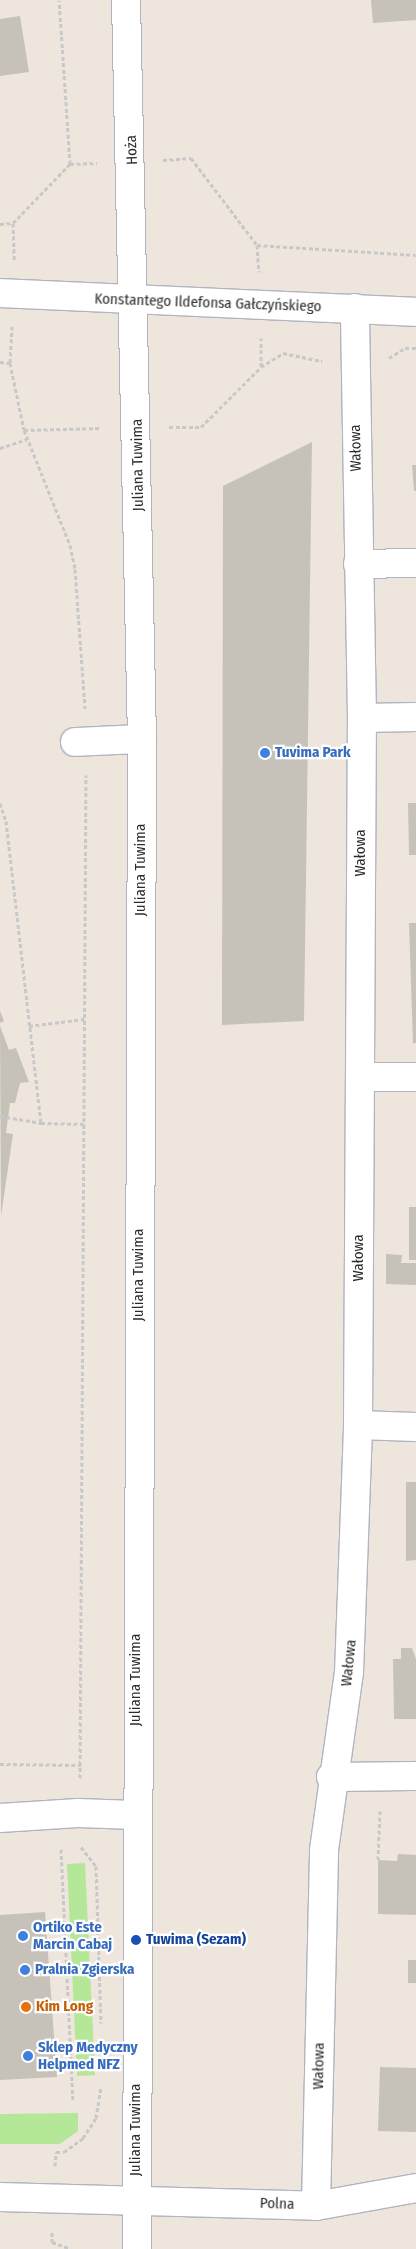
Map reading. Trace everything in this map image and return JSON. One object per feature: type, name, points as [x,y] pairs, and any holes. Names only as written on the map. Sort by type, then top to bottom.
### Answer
[{"type":"street","name":"Hoża","points":[[126,0],[135,300]]},
{"type":"street","name":"Konstantego Ildefonsa Gałczyńskiego","points":[[7,293],[416,312]]},
{"type":"street","name":"Juliana Tuwima","points":[[135,300],[142,739],[135,1815],[137,2249]]},
{"type":"street","name":"Wałowa","points":[[316,2206],[324,1850],[331,1777],[349,1673],[358,1425],[362,718],[355,308]]},
{"type":"street","points":[[358,564],[416,563]]},
{"type":"street","points":[[362,718],[416,717]]},
{"type":"street","points":[[81,742],[142,739]]},
{"type":"street","points":[[360,1077],[416,1077]]},
{"type":"street","points":[[358,1425],[416,1427]]},
{"type":"street","points":[[331,1777],[416,1776]]},
{"type":"street","points":[[0,1818],[78,1813],[135,1815]]},
{"type":"street","name":"Polna","points":[[0,2197],[316,2206],[416,2188]]},
{"type":"path","points":[[0,224],[13,223],[70,164],[59,0]]},
{"type":"path","points":[[257,245],[416,255]]},
{"type":"path","points":[[7,293],[10,363],[27,439],[70,545],[75,569],[81,742],[85,1019],[81,1765],[78,1813],[81,1848],[96,1866],[102,2029]]},
{"type":"path","points":[[0,362],[10,363]]},
{"type":"path","points":[[0,448],[27,439]]},
{"type":"path","points":[[0,803],[6,820],[41,1123]]},
{"type":"path","points":[[30,1026],[85,1019]]},
{"type":"path","points":[[0,1116],[41,1123],[84,1124]]},
{"type":"path","points":[[0,1764],[81,1765]]},
{"type":"path","points":[[378,1860],[381,1776]]},
{"type":"path","points":[[61,1849],[73,2102]]},
{"type":"path","points":[[56,2152],[64,2152],[82,2138],[96,2118],[102,2084]]},
{"type":"path","points":[[52,2242],[71,2249]]},
{"type":"green space","points":[[85,1863],[95,2075],[77,2076],[67,1864]]},
{"type":"green space","points":[[78,2113],[78,2131],[60,2144],[0,2144],[0,2114]]},
{"type":"building","points":[[371,0],[416,0],[416,20],[373,23]]},
{"type":"building","points":[[20,16],[29,72],[0,76],[0,19]]},
{"type":"building","name":"Tuvima Park","points":[[312,442],[304,1021],[222,1025],[223,486]]},
{"type":"building","points":[[412,465],[416,465],[416,491],[414,491]]},
{"type":"building","points":[[408,803],[416,803],[416,855],[409,855]]},
{"type":"building","points":[[409,923],[416,923],[416,1043],[413,1043]]},
{"type":"building","points":[[0,1011],[4,1021],[0,1023]]},
{"type":"building","points":[[0,1026],[9,1050],[16,1048],[29,1082],[20,1083],[15,1103],[10,1103],[6,1133],[13,1134],[1,1216]]},
{"type":"building","points":[[409,1207],[416,1207],[416,1260],[409,1260]]},
{"type":"building","points":[[386,1254],[402,1255],[401,1263],[416,1263],[416,1285],[386,1284]]},
{"type":"building","points":[[406,1482],[416,1482],[416,1560],[406,1561]]},
{"type":"building","points":[[401,1648],[412,1648],[416,1659],[416,1719],[394,1719],[393,1659],[401,1659]]},
{"type":"building","points":[[398,1854],[416,1855],[416,1915],[378,1914],[378,1860],[397,1861]]},
{"type":"building","points":[[45,1912],[57,2077],[0,2080],[0,1915]]},
{"type":"building","points":[[408,1960],[416,1960],[416,1983],[408,1983]]},
{"type":"building","points":[[380,2067],[416,2068],[416,2132],[378,2131]]},
{"type":"place","name":"Tuvima Park","points":[[265,753]]},
{"type":"place","name":"Ortiko Este Marcin Cabaj","points":[[23,1936]]},
{"type":"place","name":"Tuwima (Sezam)","points":[[136,1940]]},
{"type":"place","name":"Pralnia Zgierska","points":[[25,1970]]},
{"type":"place","name":"Kim Long","points":[[26,2007]]},
{"type":"place","name":"Sklep Medyczny Helpmed NFZ","points":[[28,2056]]}]
